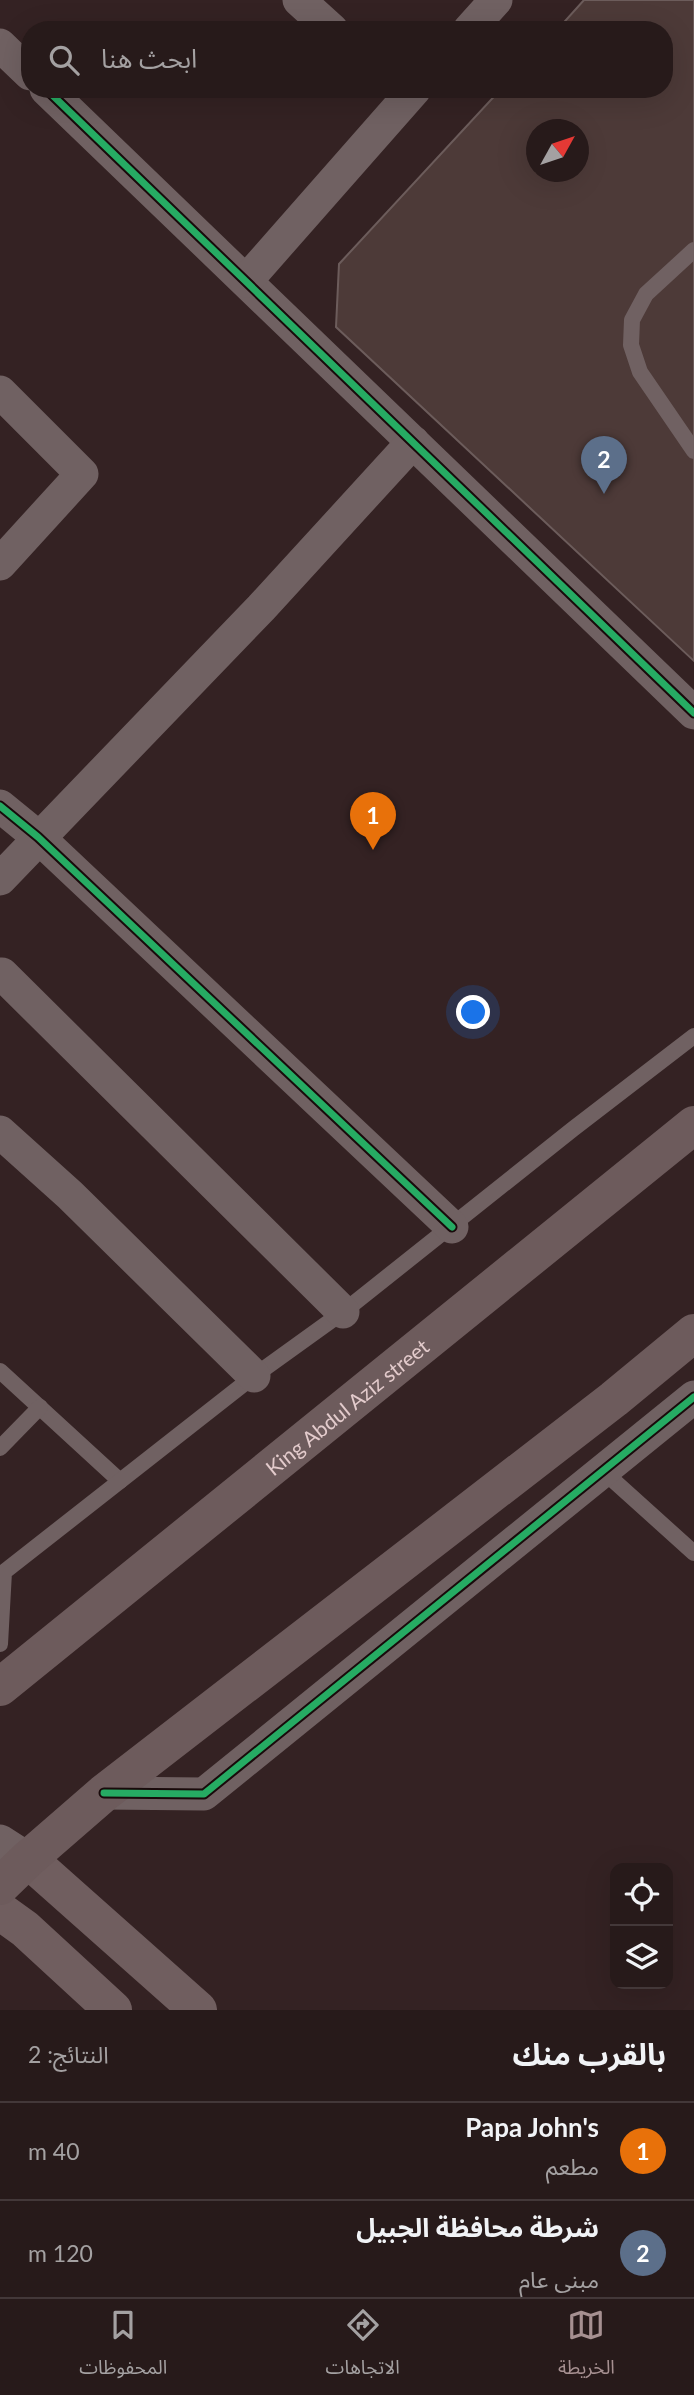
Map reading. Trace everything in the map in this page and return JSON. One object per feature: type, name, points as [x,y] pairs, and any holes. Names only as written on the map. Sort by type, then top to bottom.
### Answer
[{"type":"main road","name":"King Abdul Aziz street","points":[[0,1686],[694,1125]]},
{"type":"main road","points":[[0,1886],[14,1850],[104,1793],[614,1399],[694,1333]]},
{"type":"main road","points":[[14,1850],[198,2010]]},
{"type":"main road","points":[[0,1911],[25,1930],[113,2010]]},
{"type":"street","points":[[299,0],[322,21]]},
{"type":"street","points":[[477,21],[496,0]]},
{"type":"street","points":[[0,45],[21,65]]},
{"type":"street","points":[[55,98],[694,713]]},
{"type":"street","points":[[246,281],[402,98]]},
{"type":"street","points":[[0,392],[82,474],[0,564]]},
{"type":"street","points":[[0,879],[261,608],[413,442]]},
{"type":"street","points":[[0,806],[38,837],[452,1227]]},
{"type":"street","points":[[2,974],[343,1312]]},
{"type":"street","points":[[0,1132],[70,1195],[254,1376]]},
{"type":"street","points":[[104,1793],[204,1794],[694,1397]]},
{"type":"lane","points":[[694,250],[646,293],[632,320],[631,345],[640,372],[694,451]]},
{"type":"lane","points":[[0,1644],[2,1574],[254,1376],[343,1312],[694,1036]]},
{"type":"lane","points":[[0,1371],[120,1481]]},
{"type":"lane","points":[[0,1448],[40,1407]]},
{"type":"lane","points":[[603,1471],[694,1553]]},
{"type":"building","points":[[584,0],[694,0],[694,661],[336,327],[339,264],[493,98],[673,98],[673,21],[565,21]]},
{"type":"cycle path","points":[[55,98],[694,713]]},
{"type":"cycle path","points":[[0,806],[38,837],[452,1227]]},
{"type":"cycle path","points":[[104,1793],[204,1794],[694,1397]]},
{"type":"place","name":"شرطة محافظة الجبيل","points":[[604,494]]},
{"type":"place","name":"Papa John's","points":[[373,850]]}]
